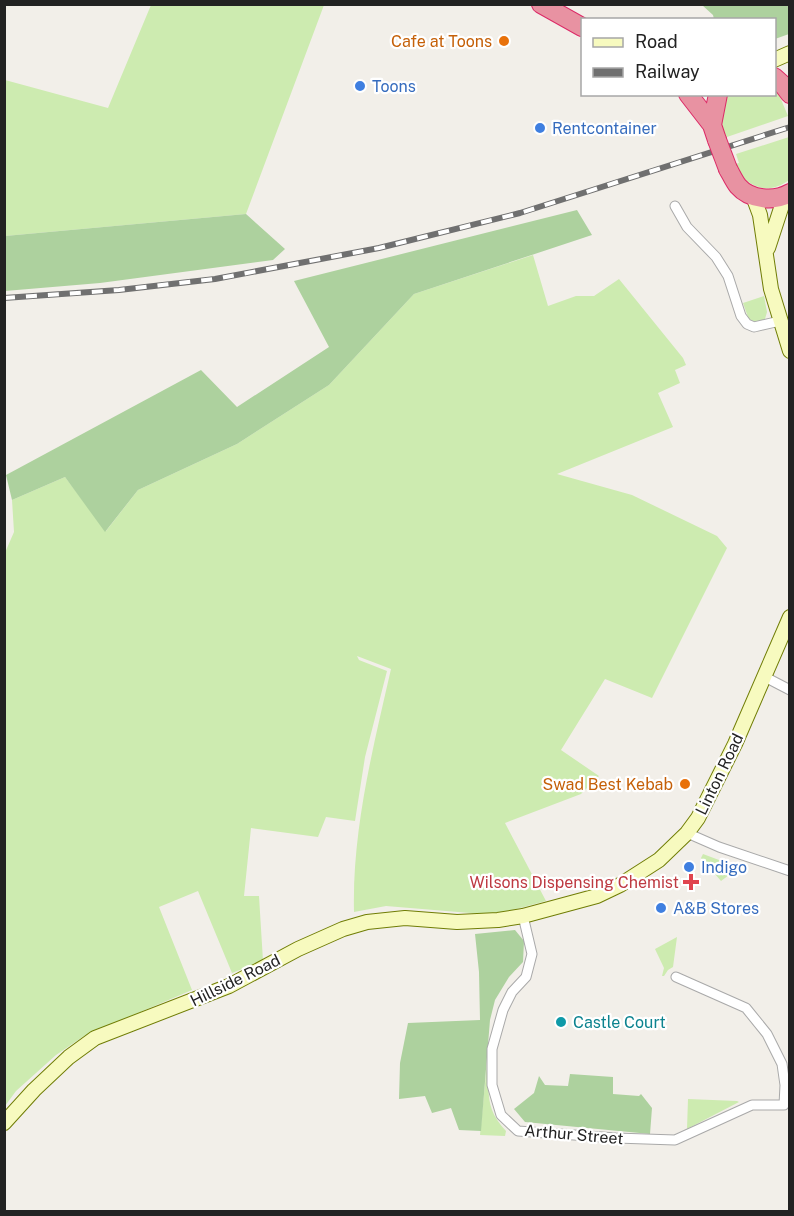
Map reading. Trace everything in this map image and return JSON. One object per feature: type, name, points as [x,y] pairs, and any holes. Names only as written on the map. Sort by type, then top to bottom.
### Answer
[{"type":"highway","points":[[541,4],[581,26]]},
{"type":"highway","points":[[776,79],[789,92]]},
{"type":"highway","points":[[689,96],[715,132],[728,169],[738,186],[753,196],[763,198],[787,194]]},
{"type":"highway","points":[[715,132],[718,96]]},
{"type":"street","points":[[767,253],[787,194]]},
{"type":"street","points":[[753,196],[760,215],[771,289],[789,351]]},
{"type":"street","points":[[675,206],[687,227],[716,257],[728,276],[741,316],[747,324],[754,327],[780,321]]},
{"type":"street","name":"Linton Road","points":[[498,920],[523,916],[597,896],[620,885],[659,860],[687,833],[708,800],[765,677],[789,617]]},
{"type":"street","points":[[765,677],[789,690]]},
{"type":"street","points":[[687,833],[719,847],[789,871]]},
{"type":"street","name":"Arthur Street","points":[[523,916],[532,954],[526,977],[512,992],[503,1010],[492,1049],[492,1085],[501,1115],[518,1131],[675,1140],[752,1105],[787,1107]]},
{"type":"street","name":"Hillside Road","points":[[4,1123],[42,1081],[95,1038],[229,986],[298,949],[343,929],[367,922],[405,918],[457,922],[498,920]]},
{"type":"street","points":[[676,978],[746,1008],[767,1034],[782,1064],[787,1107]]},
{"type":"green space","points":[[151,5],[324,5],[246,214],[5,236],[5,80],[108,108]]},
{"type":"green space","points":[[702,5],[789,5],[789,34],[776,39],[776,18],[714,18]]},
{"type":"green space","points":[[776,87],[788,116],[724,138],[720,126],[724,96],[776,96]]},
{"type":"green space","points":[[789,137],[789,180],[781,185],[773,188],[758,187],[744,179],[733,165],[739,163],[736,154]]},
{"type":"green space","points":[[577,210],[592,235],[414,294],[329,385],[237,444],[138,490],[105,532],[65,477],[12,500],[6,475],[201,370],[237,407],[329,347],[294,281]]},
{"type":"green space","points":[[246,214],[285,249],[273,260],[100,283],[5,291],[5,236]]},
{"type":"green space","points":[[533,255],[548,306],[576,296],[594,296],[619,279],[683,358],[686,365],[675,370],[680,383],[658,393],[673,427],[557,474],[632,495],[717,536],[727,548],[652,698],[605,679],[561,750],[599,776],[581,794],[505,823],[546,901],[494,915],[386,906],[354,912],[354,881],[360,820],[391,669],[357,656],[359,660],[387,671],[365,757],[355,821],[326,817],[318,837],[251,828],[244,896],[259,896],[263,961],[232,973],[198,891],[159,907],[192,990],[84,1036],[56,1055],[16,1091],[5,1106],[4,555],[14,532],[12,500],[65,477],[106,531],[138,490],[237,444],[329,385],[414,294]]},
{"type":"green space","points":[[764,296],[767,312],[765,319],[757,322],[749,320],[743,303]]},
{"type":"green space","points":[[703,854],[735,866],[733,872],[721,881],[701,858]]},
{"type":"green space","points":[[515,930],[524,941],[523,962],[509,977],[495,1000],[490,1020],[481,1131],[459,1130],[451,1108],[432,1113],[425,1096],[399,1099],[400,1063],[408,1023],[480,1020],[475,934]]},
{"type":"green space","points":[[677,937],[673,967],[662,976],[664,968],[655,949]]},
{"type":"green space","points":[[487,1063],[490,1063],[489,1100],[494,1115],[506,1131],[505,1136],[480,1135]]},
{"type":"green space","points":[[570,1074],[613,1077],[613,1094],[639,1096],[641,1094],[652,1108],[650,1134],[525,1122],[514,1109],[534,1093],[539,1076],[545,1085],[568,1086]]},
{"type":"green space","points":[[688,1099],[737,1101],[739,1102],[687,1129]]},
{"type":"railway","points":[[4,298],[119,290],[215,279],[379,248],[520,213],[790,127]]},
{"type":"place","name":"Cafe at Toons","points":[[504,41]]},
{"type":"place","name":"Toons","points":[[360,86]]},
{"type":"place","name":"Rentcontainer","points":[[540,128]]},
{"type":"place","name":"Swad Best Kebab","points":[[685,784]]},
{"type":"place","name":"Indigo","points":[[689,867]]},
{"type":"place","name":"Wilsons Dispensing Chemist","points":[[691,882]]},
{"type":"place","name":"A&B Stores","points":[[661,908]]},
{"type":"place","name":"Castle Court","points":[[561,1022]]}]
